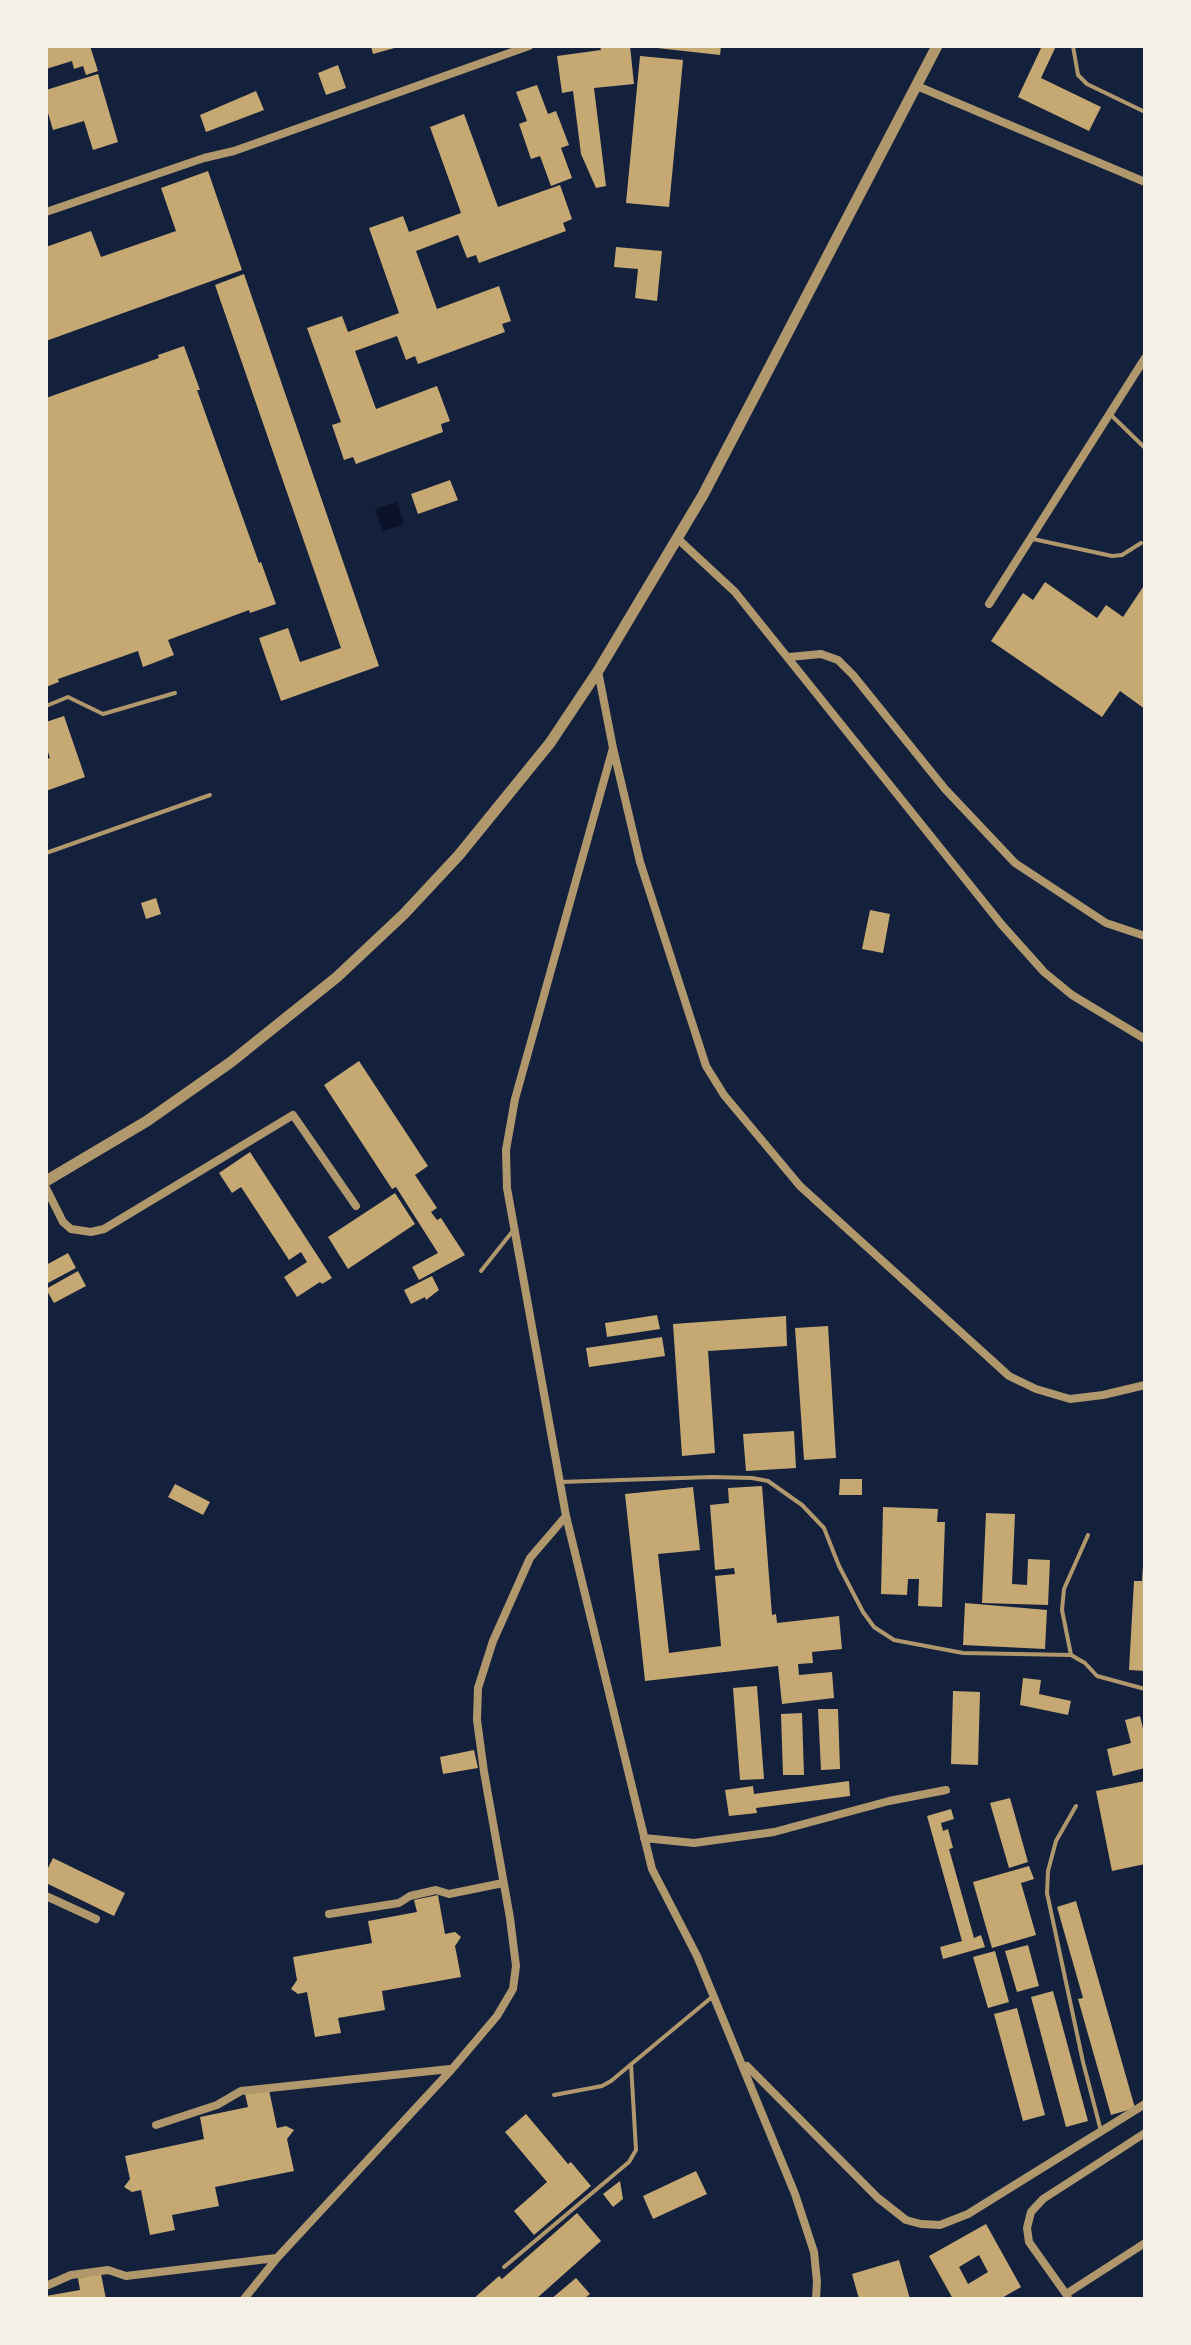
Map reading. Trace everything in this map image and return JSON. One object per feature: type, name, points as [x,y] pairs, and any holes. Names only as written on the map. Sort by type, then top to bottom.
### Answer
[{"type":"street","points":[[46,212],[204,158],[234,151],[529,46]]},
{"type":"street","points":[[46,1181],[147,1121],[231,1062],[337,977],[404,914],[459,855],[550,743],[678,539],[937,46]]},
{"type":"street","points":[[917,86],[1145,182]]},
{"type":"street","points":[[989,604],[1145,358]]},
{"type":"street","points":[[678,539],[735,592],[1002,925],[1044,972],[1072,995],[1145,1039]]},
{"type":"street","points":[[789,657],[821,654],[838,660],[945,789],[1015,863],[1106,923],[1145,936]]},
{"type":"street","points":[[598,671],[640,862],[706,1066],[724,1095],[800,1186],[1009,1376],[1036,1389],[1070,1399],[1145,1385]]},
{"type":"street","points":[[613,748],[515,1099],[506,1150],[507,1188],[566,1516],[652,1869],[697,1956],[795,2194],[814,2252],[816,2299]]},
{"type":"street","points":[[46,1188],[63,1222],[71,1229],[91,1232],[104,1229],[293,1115],[356,1206]]},
{"type":"street","points":[[244,2299],[277,2258],[452,2069],[497,2016],[513,1989],[516,1966],[477,1720],[478,1688],[493,1641],[530,1558],[566,1516]]},
{"type":"street","points":[[644,1838],[694,1843],[774,1832],[889,1801],[946,1790]]},
{"type":"street","points":[[329,1914],[399,1903],[410,1896],[436,1890],[449,1894],[503,1883]]},
{"type":"street","points":[[46,1896],[96,1919]]},
{"type":"street","points":[[743,2063],[878,2198],[906,2220],[921,2224],[940,2225],[968,2214],[1145,2104]]},
{"type":"street","points":[[156,2125],[217,2105],[241,2091],[452,2069]]},
{"type":"street","points":[[1145,2133],[1043,2199],[1031,2212],[1027,2228],[1029,2242],[1067,2297],[1145,2243]]},
{"type":"street","points":[[46,2286],[71,2275],[108,2270],[126,2276],[277,2258]]},
{"type":"lane","points":[[1073,46],[1078,75],[1087,84],[1145,112]]},
{"type":"lane","points":[[1110,413],[1145,448]]},
{"type":"lane","points":[[1031,538],[1112,556],[1122,555],[1141,543]]},
{"type":"lane","points":[[46,706],[68,697],[103,714],[175,693]]},
{"type":"lane","points":[[46,853],[210,795]]},
{"type":"lane","points":[[481,1271],[514,1230]]},
{"type":"lane","points":[[560,1482],[712,1477],[768,1481],[802,1505],[824,1528],[863,1612],[874,1627],[894,1640],[963,1653],[1071,1655],[1085,1663],[1097,1676],[1145,1689]]},
{"type":"lane","points":[[1071,1655],[1062,1610],[1064,1589],[1088,1535]]},
{"type":"lane","points":[[1076,1806],[1056,1841],[1048,1871],[1047,1893],[1101,2131]]},
{"type":"lane","points":[[554,2095],[602,2086],[714,1996]]},
{"type":"lane","points":[[504,2267],[629,2162],[636,2150],[631,2064]]},
{"type":"water","points":[[397,502],[404,524],[383,531],[375,509]]},
{"type":"building","points":[[90,46],[98,71],[86,75],[83,66],[74,69],[72,61],[46,69],[46,47]]},
{"type":"building","points":[[371,46],[398,46],[398,47],[373,54]]},
{"type":"building","points":[[600,46],[630,46],[634,84],[594,88],[606,186],[596,188],[581,154],[573,91],[562,93],[557,56],[601,50]]},
{"type":"building","points":[[657,46],[721,46],[720,55]]},
{"type":"building","points":[[1042,46],[1056,46],[1041,78],[1101,107],[1089,131],[1018,97]]},
{"type":"building","points":[[640,56],[683,60],[669,207],[626,203]]},
{"type":"building","points":[[338,65],[346,88],[326,95],[318,73]]},
{"type":"building","points":[[98,74],[118,142],[93,150],[84,121],[53,130],[46,106],[46,90]]},
{"type":"building","points":[[537,85],[548,114],[556,111],[569,145],[561,148],[572,178],[551,186],[540,156],[531,159],[519,124],[527,121],[516,92]]},
{"type":"building","points":[[256,91],[264,110],[206,132],[200,115]]},
{"type":"building","points":[[464,114],[498,207],[560,185],[572,219],[563,223],[566,231],[479,263],[476,255],[467,258],[458,235],[416,251],[437,309],[499,286],[511,321],[502,324],[505,332],[418,364],[415,356],[406,360],[397,336],[355,351],[376,409],[437,386],[450,421],[441,424],[443,432],[356,464],[353,457],[344,460],[332,425],[341,422],[307,328],[342,316],[348,332],[399,313],[369,228],[403,216],[409,232],[461,213],[430,127]]},
{"type":"building","points":[[208,171],[242,270],[46,341],[46,247],[91,231],[101,257],[176,231],[161,188]]},
{"type":"building","points":[[616,247],[662,251],[657,301],[635,298],[638,269],[614,267]]},
{"type":"building","points":[[244,274],[379,666],[281,701],[259,638],[288,628],[300,662],[341,648],[215,285]]},
{"type":"building","points":[[184,346],[200,390],[197,390],[276,604],[250,613],[249,610],[168,640],[174,655],[143,667],[138,651],[58,679],[59,682],[46,687],[46,398],[159,358],[158,355]]},
{"type":"building","points":[[450,480],[458,500],[418,514],[411,494]]},
{"type":"building","points":[[1045,582],[1097,618],[1106,605],[1123,617],[1145,584],[1145,709],[1120,691],[1102,717],[991,641],[1023,593],[1033,600]]},
{"type":"building","points":[[64,716],[85,777],[46,791],[46,759],[50,758],[46,746],[46,722]]},
{"type":"building","points":[[156,898],[161,914],[146,919],[141,903]]},
{"type":"building","points":[[870,910],[890,914],[883,953],[862,949]]},
{"type":"building","points":[[359,1061],[428,1166],[415,1175],[437,1208],[431,1212],[437,1220],[441,1218],[465,1255],[419,1280],[412,1267],[438,1253],[324,1085]]},
{"type":"building","points":[[250,1152],[332,1278],[297,1297],[284,1277],[307,1262],[301,1252],[289,1260],[241,1187],[232,1193],[219,1173]]},
{"type":"building","points":[[395,1193],[415,1224],[348,1269],[328,1237]]},
{"type":"building","points":[[68,1253],[76,1268],[46,1284],[46,1265]]},
{"type":"building","points":[[78,1271],[86,1286],[54,1303],[46,1289]]},
{"type":"building","points":[[432,1276],[439,1290],[426,1300],[425,1297],[411,1304],[404,1290]]},
{"type":"building","points":[[657,1315],[660,1329],[607,1337],[605,1323]]},
{"type":"building","points":[[786,1316],[787,1346],[708,1351],[715,1453],[682,1456],[673,1324]]},
{"type":"building","points":[[828,1326],[836,1458],[804,1460],[795,1328]]},
{"type":"building","points":[[662,1337],[665,1356],[589,1367],[586,1348]]},
{"type":"building","points":[[794,1431],[796,1468],[746,1471],[743,1434]]},
{"type":"building","points":[[840,1479],[862,1479],[862,1495],[839,1495]]},
{"type":"building","points":[[175,1484],[210,1502],[203,1515],[168,1497]]},
{"type":"building","points":[[762,1486],[772,1615],[776,1614],[777,1623],[839,1616],[842,1649],[812,1652],[813,1663],[798,1664],[799,1675],[832,1672],[834,1698],[782,1704],[778,1666],[645,1681],[625,1494],[693,1487],[700,1550],[658,1554],[669,1653],[721,1646],[715,1576],[735,1574],[734,1568],[715,1570],[710,1505],[729,1503],[728,1488]]},
{"type":"building","points":[[883,1507],[938,1509],[937,1522],[945,1522],[942,1607],[918,1606],[919,1579],[908,1579],[907,1595],[881,1594]]},
{"type":"building","points":[[986,1513],[1015,1514],[1012,1584],[1027,1585],[1028,1559],[1050,1560],[1048,1605],[982,1603]]},
{"type":"building","points":[[1143,1565],[1145,1671],[1129,1670],[1134,1581],[1142,1581]]},
{"type":"building","points":[[965,1603],[1047,1610],[1045,1649],[963,1645]]},
{"type":"building","points":[[1023,1678],[1041,1680],[1039,1694],[1071,1701],[1068,1715],[1020,1705]]},
{"type":"building","points":[[757,1686],[764,1779],[740,1780],[733,1688]]},
{"type":"building","points":[[953,1691],[980,1692],[978,1765],[951,1764]]},
{"type":"building","points":[[818,1709],[838,1709],[840,1769],[821,1770]]},
{"type":"building","points":[[802,1713],[804,1775],[783,1775],[781,1714]]},
{"type":"building","points":[[1140,1716],[1145,1737],[1145,1768],[1113,1776],[1107,1749],[1131,1743],[1125,1720]]},
{"type":"building","points":[[474,1750],[478,1768],[443,1774],[440,1757]]},
{"type":"building","points":[[849,1781],[850,1796],[756,1808],[757,1813],[729,1816],[725,1790],[753,1786],[754,1794]]},
{"type":"building","points":[[1145,1781],[1145,1864],[1112,1871],[1096,1791]]},
{"type":"building","points":[[1010,1798],[1028,1862],[1009,1868],[990,1803]]},
{"type":"building","points":[[951,1809],[954,1819],[941,1823],[943,1831],[948,1829],[953,1848],[949,1849],[974,1938],[981,1935],[985,1947],[943,1959],[940,1947],[962,1941],[927,1816]]},
{"type":"building","points":[[53,1858],[125,1893],[114,1916],[46,1883],[46,1872]]},
{"type":"building","points":[[1029,1866],[1034,1879],[1021,1883],[1036,1935],[992,1948],[973,1882]]},
{"type":"building","points":[[438,1895],[445,1934],[455,1932],[461,1937],[455,1946],[461,1977],[382,1991],[385,2010],[338,2018],[341,2033],[315,2037],[307,1992],[298,1994],[291,1989],[297,1980],[293,1957],[372,1943],[368,1921],[417,1912],[414,1900]]},
{"type":"building","points":[[1076,1901],[1135,2108],[1111,2115],[1078,1999],[1083,1998],[1057,1907]]},
{"type":"building","points":[[1028,1945],[1039,1986],[1017,1992],[1005,1951]]},
{"type":"building","points":[[995,1951],[1009,2002],[988,2008],[973,1957]]},
{"type":"building","points":[[1053,1991],[1088,2121],[1066,2127],[1031,1997]]},
{"type":"building","points":[[1017,2008],[1045,2115],[1023,2121],[994,2014]]},
{"type":"building","points":[[269,2090],[277,2128],[286,2126],[294,2130],[287,2139],[294,2171],[215,2187],[219,2206],[172,2215],[175,2230],[150,2235],[141,2190],[132,2192],[124,2187],[130,2179],[125,2156],[204,2139],[200,2117],[248,2107],[245,2094]]},
{"type":"building","points":[[526,2114],[591,2186],[534,2235],[514,2211],[547,2182],[505,2132]]},
{"type":"building","points":[[696,2171],[707,2194],[653,2219],[643,2196]]},
{"type":"building","points":[[620,2181],[623,2199],[613,2207],[603,2194]]},
{"type":"building","points":[[577,2213],[601,2241],[536,2299],[473,2299],[499,2276],[502,2279]]},
{"type":"building","points":[[986,2224],[1021,2287],[1000,2299],[953,2299],[929,2256]],"holes":[[[979,2255],[988,2272],[968,2284],[959,2267]]]},
{"type":"building","points":[[899,2260],[910,2299],[859,2299],[852,2274]]},
{"type":"building","points":[[101,2274],[106,2299],[46,2299],[46,2296],[80,2290],[78,2278]]},
{"type":"building","points":[[576,2278],[590,2294],[584,2299],[551,2299]]}]
